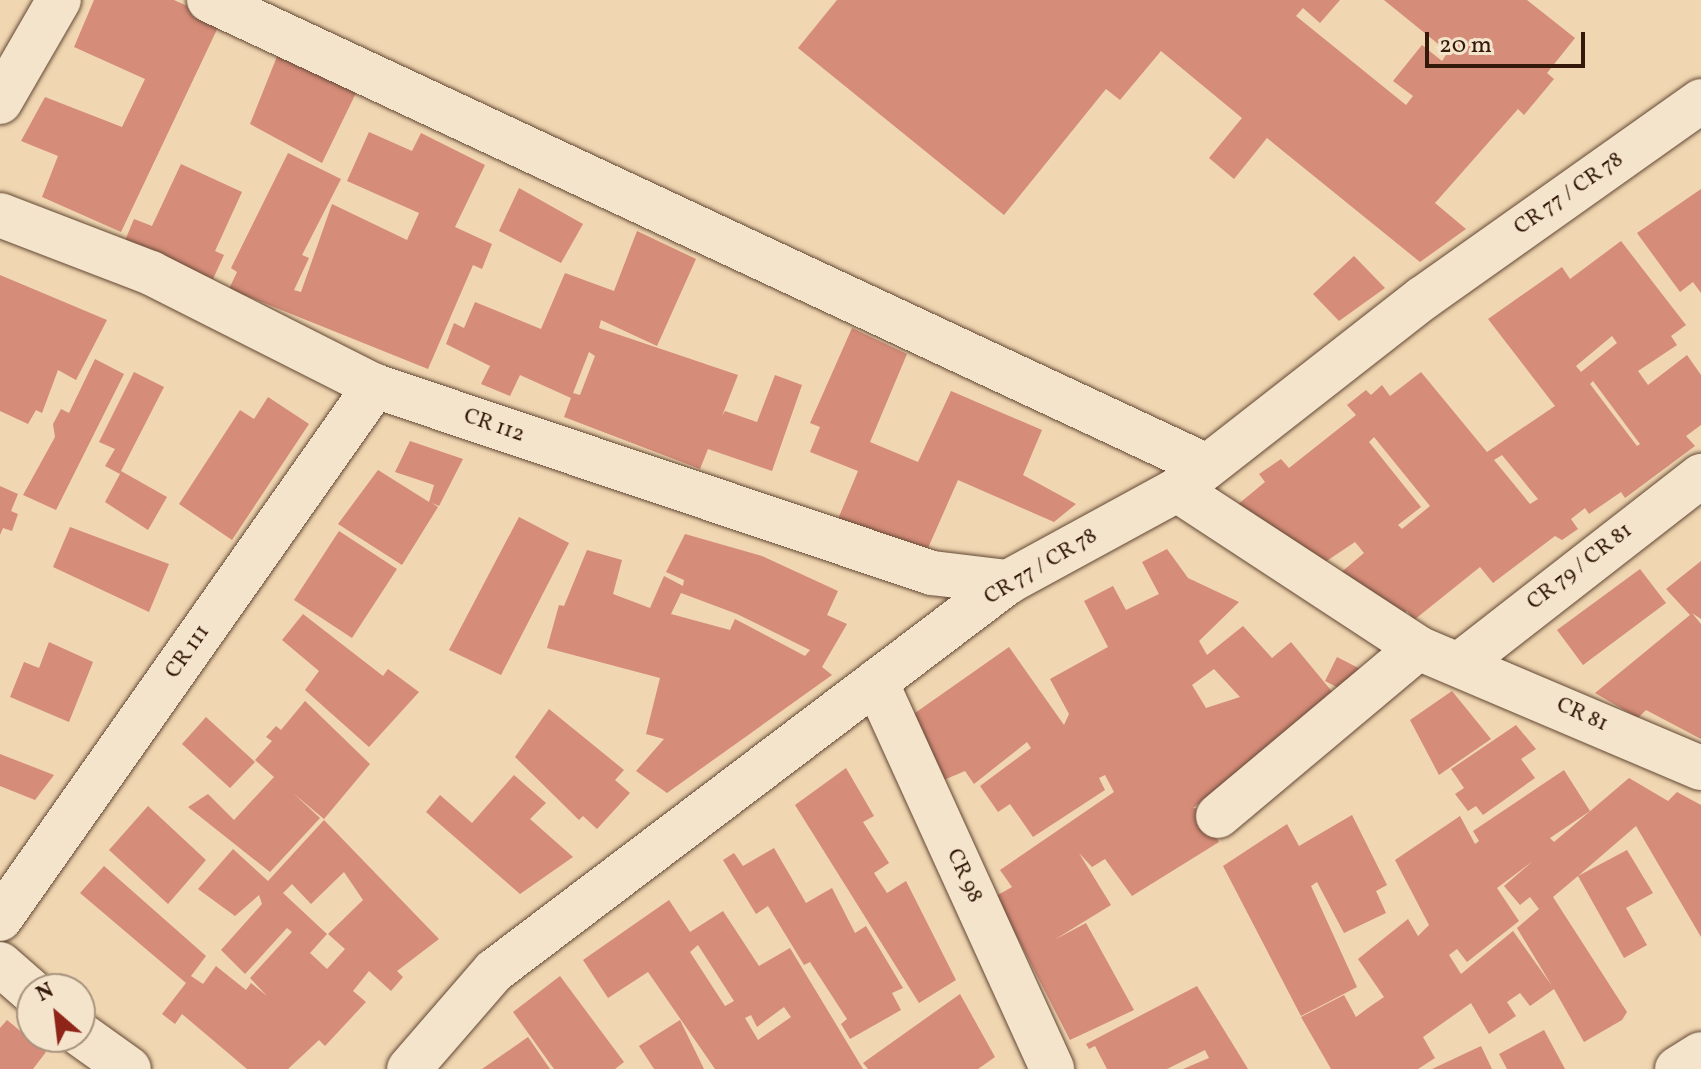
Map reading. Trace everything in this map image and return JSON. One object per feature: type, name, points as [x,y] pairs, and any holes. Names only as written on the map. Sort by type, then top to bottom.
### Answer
[{"type":"street","points":[[0,102],[59,0]]},
{"type":"street","name":"CR 81","points":[[209,0],[1192,478],[1418,648],[1462,662],[1701,768]]},
{"type":"street","name":"CR 77 / CR 78","points":[[409,1069],[494,971],[1008,582],[1192,478],[1423,298],[1701,101]]},
{"type":"street","name":"CR 112","points":[[0,215],[151,273],[375,386],[932,573],[1008,582]]},
{"type":"street","name":"CR 111","points":[[0,919],[375,386]]},
{"type":"street","name":"CR 79 / CR 81","points":[[1462,662],[1701,476]]},
{"type":"street","points":[[1218,816],[1418,648]]},
{"type":"street","name":"CR 98","points":[[876,682],[1052,1069]]},
{"type":"street","points":[[0,964],[16,978]]},
{"type":"street","points":[[90,1053],[129,1069]]},
{"type":"street","points":[[1677,1069],[1701,1054]]},
{"type":"building","points":[[94,0],[174,0],[221,21],[121,232],[42,197],[58,156],[21,141],[45,97],[122,127],[145,79],[74,47]]},
{"type":"building","points":[[837,0],[1340,0],[1320,23],[1303,8],[1296,16],[1406,105],[1413,96],[1393,81],[1422,45],[1442,61],[1448,52],[1384,0],[1527,0],[1575,38],[1547,73],[1554,79],[1524,115],[1518,109],[1435,203],[1466,229],[1420,262],[1267,138],[1234,179],[1209,158],[1242,118],[1161,51],[1120,100],[1106,89],[1004,215],[798,48]]},
{"type":"building","points":[[278,54],[356,93],[322,163],[250,124]]},
{"type":"building","points":[[369,132],[412,151],[421,133],[485,165],[455,227],[492,244],[482,269],[473,265],[428,369],[229,289],[237,272],[231,268],[288,153],[341,179],[302,255],[309,258],[294,290],[301,292],[332,204],[407,240],[419,213],[347,181]]},
{"type":"building","points":[[181,164],[242,192],[215,251],[224,255],[213,279],[124,243],[134,219],[152,226]]},
{"type":"building","points":[[519,188],[583,224],[561,263],[499,231]]},
{"type":"building","points":[[1701,189],[1701,293],[1693,282],[1680,292],[1637,233]]},
{"type":"building","points":[[637,231],[696,259],[657,346],[601,320],[599,328],[738,375],[722,416],[725,411],[757,422],[775,375],[802,385],[772,471],[708,449],[700,469],[564,417],[571,398],[520,375],[510,396],[481,384],[490,366],[446,344],[454,323],[464,328],[475,302],[541,329],[565,273],[614,291]],"holes":[[[589,352],[595,356],[580,395],[573,393]]]},
{"type":"building","points":[[1621,241],[1686,325],[1671,336],[1677,345],[1638,371],[1648,385],[1687,355],[1701,375],[1701,425],[1686,436],[1695,446],[1625,498],[1621,492],[1589,514],[1585,508],[1571,519],[1578,529],[1562,540],[1555,536],[1493,583],[1480,567],[1414,620],[1407,611],[1400,618],[1338,575],[1364,553],[1355,542],[1322,564],[1236,506],[1265,482],[1259,474],[1281,459],[1289,468],[1356,415],[1347,405],[1366,390],[1371,395],[1382,385],[1390,396],[1421,372],[1487,452],[1555,406],[1488,319],[1562,267],[1570,279]],"holes":[[[1612,336],[1617,343],[1581,372],[1576,366]],[[1593,381],[1640,444],[1637,446],[1590,384]],[[1374,437],[1430,506],[1402,529],[1398,525],[1421,507],[1369,442]],[[1502,455],[1538,499],[1530,504],[1494,460]]]},
{"type":"building","points":[[1354,256],[1385,288],[1339,321],[1313,294]]},
{"type":"building","points":[[0,275],[107,320],[76,380],[58,370],[42,413],[36,410],[28,424],[0,411]]},
{"type":"building","points":[[852,328],[907,354],[870,442],[918,462],[951,391],[1042,430],[1023,475],[1076,504],[1054,522],[958,480],[928,548],[838,519],[858,471],[810,452],[820,427],[810,423]]},
{"type":"building","points":[[95,359],[124,374],[56,510],[23,495],[55,437],[53,424],[61,409],[69,413]]},
{"type":"building","points":[[134,372],[164,387],[121,471],[167,497],[148,530],[105,502],[120,474],[105,466],[115,449],[99,442]]},
{"type":"building","points":[[268,397],[309,424],[232,540],[179,504],[240,410],[254,419]]},
{"type":"building","points":[[410,441],[463,459],[439,506],[432,503],[438,507],[402,565],[338,524],[378,470],[429,502],[434,485],[395,472]]},
{"type":"building","points":[[0,486],[18,494],[11,511],[18,514],[12,531],[3,528],[0,535]]},
{"type":"building","points":[[519,517],[569,543],[501,675],[449,650]]},
{"type":"building","points":[[70,527],[169,564],[149,612],[53,567]]},
{"type":"building","points":[[339,531],[397,569],[352,638],[294,600]]},
{"type":"building","points":[[685,534],[762,556],[838,591],[827,615],[847,624],[822,667],[832,675],[667,793],[636,771],[664,739],[646,734],[660,678],[547,648],[559,605],[564,606],[587,550],[622,560],[613,594],[650,608],[664,576],[683,586],[684,580],[666,572]],"holes":[[[681,593],[737,614],[810,650],[805,656],[735,619],[730,630],[671,614]]]},
{"type":"building","points":[[1167,549],[1188,578],[1239,602],[1199,641],[1207,655],[1243,626],[1272,658],[1291,642],[1339,700],[1193,808],[1200,809],[1219,842],[1132,896],[1105,859],[1092,867],[1079,853],[1111,905],[1054,940],[1086,923],[1134,1010],[1070,1040],[996,896],[1012,887],[1000,870],[1114,792],[1105,775],[1099,778],[1105,790],[1033,837],[1010,804],[998,812],[980,786],[1031,748],[1027,742],[974,784],[965,771],[939,782],[905,720],[1009,647],[1064,725],[1069,714],[1050,679],[1108,647],[1084,601],[1113,586],[1126,610],[1159,594],[1142,562]],"holes":[[[1214,669],[1240,697],[1206,708],[1192,685]]]},
{"type":"building","points":[[1701,561],[1701,619],[1692,613],[1701,624],[1701,739],[1646,710],[1638,718],[1595,693],[1690,615],[1666,589]]},
{"type":"building","points":[[1640,569],[1666,603],[1583,665],[1557,630]]},
{"type":"building","points":[[303,614],[383,676],[388,669],[419,692],[369,747],[305,690],[319,671],[282,640]]},
{"type":"building","points":[[49,642],[93,662],[69,722],[10,697],[24,662],[39,668]]},
{"type":"building","points":[[1337,657],[1372,675],[1348,693],[1325,681]]},
{"type":"building","points":[[1452,691],[1491,739],[1439,775],[1410,720]]},
{"type":"building","points":[[305,701],[370,764],[324,819],[293,793],[320,818],[270,872],[188,807],[208,794],[234,820],[274,777],[255,760],[272,741],[266,737],[276,726],[281,730]]},
{"type":"building","points":[[549,709],[624,770],[615,780],[630,793],[597,829],[583,816],[579,820],[515,757]]},
{"type":"building","points":[[206,717],[255,762],[230,788],[182,744]]},
{"type":"building","points":[[1516,725],[1536,749],[1521,759],[1535,778],[1483,815],[1476,806],[1468,811],[1455,794],[1464,788],[1451,769]]},
{"type":"building","points":[[0,754],[54,775],[35,800],[0,786]]},
{"type":"building","points":[[846,768],[874,816],[863,822],[889,863],[874,873],[887,893],[906,881],[956,980],[919,1003],[795,805]]},
{"type":"building","points":[[1564,770],[1590,811],[1550,838],[1554,842],[1629,778],[1668,801],[1677,792],[1701,805],[1701,937],[1636,826],[1553,897],[1627,1012],[1622,1020],[1584,1042],[1554,989],[1530,1006],[1520,993],[1507,1002],[1516,1016],[1489,1034],[1471,1003],[1423,1037],[1435,1058],[1418,1069],[1331,1069],[1301,1017],[1344,995],[1356,1017],[1384,997],[1358,959],[1408,919],[1418,936],[1429,925],[1395,860],[1460,816],[1475,844],[1479,841],[1473,831]],"holes":[[[1533,861],[1504,886],[1520,905],[1530,897],[1539,909],[1517,928],[1552,986],[1513,931],[1461,974],[1449,955],[1457,949],[1467,962],[1519,921],[1497,888]]]},
{"type":"building","points":[[514,775],[546,803],[530,819],[573,857],[520,894],[426,812],[440,795],[472,823]]},
{"type":"building","points":[[148,806],[206,860],[168,904],[109,850]]},
{"type":"building","points":[[1352,815],[1387,885],[1376,891],[1386,913],[1344,933],[1317,882],[1311,886],[1357,987],[1301,1016],[1223,866],[1287,824],[1299,846]]},
{"type":"building","points":[[324,820],[439,939],[397,971],[403,977],[391,991],[369,971],[353,991],[366,1002],[325,1046],[319,1040],[288,1069],[247,1069],[182,1014],[175,1024],[162,1014],[186,983],[80,893],[104,866],[206,956],[191,976],[203,984],[216,966],[246,990],[251,983],[267,996],[250,978],[292,932],[287,928],[245,974],[221,950],[262,904],[259,895],[235,916],[198,889],[233,849],[268,881]],"holes":[[[344,872],[363,900],[328,934],[345,949],[327,969],[310,953],[327,934],[283,893],[292,884],[311,904]]]},
{"type":"building","points":[[774,848],[806,903],[832,888],[855,933],[866,926],[903,988],[892,993],[901,1010],[850,1039],[841,1024],[847,1019],[810,962],[804,965],[768,906],[756,914],[723,860],[734,853],[743,866]]},
{"type":"building","points":[[1627,850],[1653,893],[1626,908],[1647,945],[1624,958],[1578,876]]},
{"type":"building","points":[[669,900],[690,932],[723,911],[759,966],[790,948],[863,1069],[715,1069],[648,972],[608,998],[583,960]],"holes":[[[698,945],[734,1001],[725,1006],[690,952]],[[784,1007],[791,1017],[758,1040],[745,1018],[751,1015],[757,1027]]]},
{"type":"building","points":[[560,976],[624,1062],[615,1069],[554,1069],[513,1012]]},
{"type":"building","points":[[1197,986],[1248,1069],[1183,1069],[1209,1058],[1205,1050],[1167,1069],[1107,1069],[1095,1046],[1089,1049],[1086,1044]]},
{"type":"building","points":[[960,994],[995,1057],[978,1069],[868,1069],[863,1063]]},
{"type":"building","points":[[7,1020],[16,1027],[16,1053],[45,1053],[33,1069],[0,1069],[0,1028]]},
{"type":"building","points":[[680,1020],[704,1069],[654,1069],[639,1046]]},
{"type":"building","points":[[1544,1030],[1565,1069],[1507,1069],[1499,1054]]},
{"type":"building","points":[[528,1037],[550,1069],[482,1069]]},
{"type":"building","points":[[1481,1046],[1492,1069],[1432,1069]]}]
